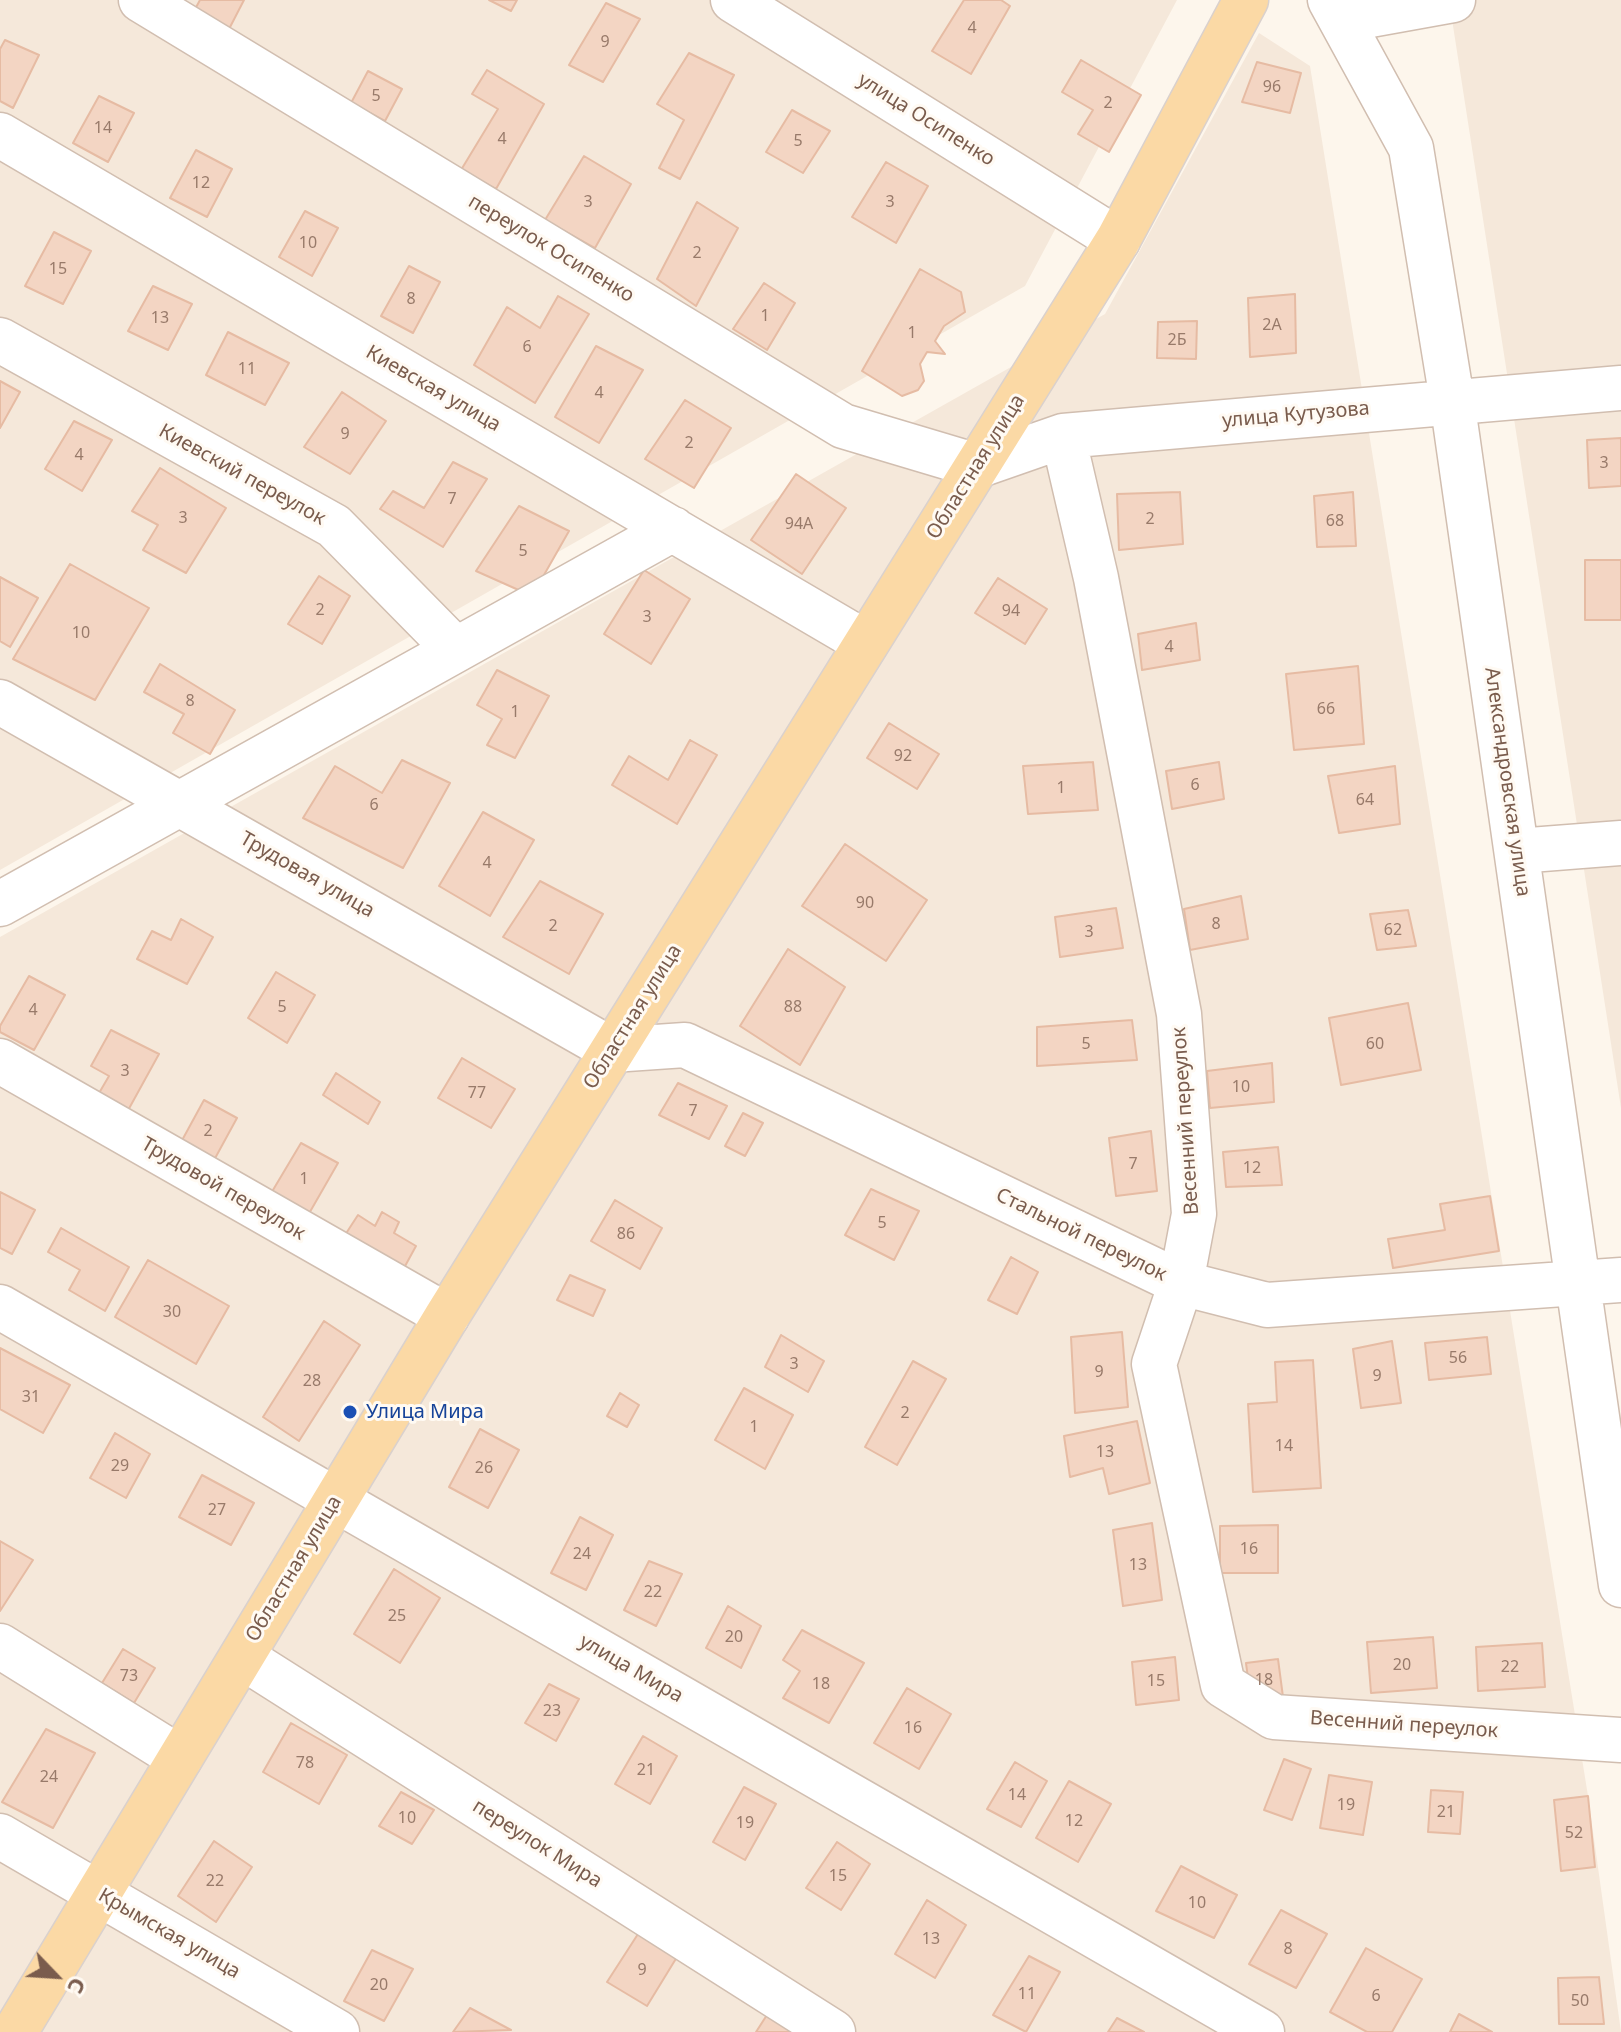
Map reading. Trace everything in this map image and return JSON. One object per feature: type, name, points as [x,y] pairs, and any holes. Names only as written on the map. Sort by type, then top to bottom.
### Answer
[{"type":"main road","name":"Областная улица","points":[[15,2032],[447,1316],[1118,240],[1246,0]]},
{"type":"street","name":"переулок Осипенко","points":[[141,0],[843,426],[977,466]]},
{"type":"street","name":"улица Осипенко","points":[[733,0],[1118,240]]},
{"type":"street","points":[[1336,10],[1453,0]]},
{"type":"street","name":"Александровская улица","points":[[1336,10],[1411,148],[1452,400],[1621,1585]]},
{"type":"street","name":"Киевская улица","points":[[0,135],[866,643]]},
{"type":"street","name":"Киевский переулок","points":[[0,340],[334,526],[455,649]]},
{"type":"street","name":"улица Кутузова","points":[[977,466],[1063,436],[1452,400],[1621,388]]},
{"type":"street","name":"Весенний переулок","points":[[1063,436],[1096,578],[1179,1014],[1194,1214],[1181,1283],[1154,1364],[1223,1685],[1274,1717],[1621,1740]]},
{"type":"street","points":[[0,904],[673,529]]},
{"type":"street","name":"Трудовая улица","points":[[0,702],[612,1050]]},
{"type":"street","points":[[1517,851],[1621,843]]},
{"type":"street","name":"Стальной переулок","points":[[612,1050],[685,1045],[1181,1283],[1267,1305],[1621,1280]]},
{"type":"street","name":"Трудовой переулок","points":[[0,1061],[447,1316]]},
{"type":"street","name":"улица Мира","points":[[0,1307],[1262,2032]]},
{"type":"street","points":[[0,1646],[180,1758]]},
{"type":"street","name":"переулок Мира","points":[[242,1657],[833,2032]]},
{"type":"street","name":"Крымская улица","points":[[0,1836],[337,2032]]},
{"type":"shaded area","points":[[0,0],[1177,0],[1025,286],[0,870]]},
{"type":"shaded area","points":[[1449,0],[1621,0],[1621,1108]]},
{"type":"shaded area","points":[[1259,33],[1310,66],[1588,1796],[1621,2032],[0,2032],[0,937],[1105,314]]},
{"type":"building","points":[[200,0],[244,0],[228,31],[194,11]]},
{"type":"building","points":[[489,0],[517,0],[511,11]]},
{"type":"building","points":[[964,0],[1001,0],[1010,6],[971,74],[932,51]]},
{"type":"building","points":[[606,3],[640,19],[603,82],[569,65]]},
{"type":"building","points":[[5,40],[39,55],[13,108],[0,101],[0,49]]},
{"type":"building","points":[[689,53],[734,75],[680,179],[659,168],[684,120],[657,104]]},
{"type":"building","points":[[1081,60],[1141,95],[1109,152],[1078,134],[1093,110],[1062,92]]},
{"type":"building","points":[[1257,62],[1301,73],[1290,113],[1242,102]]},
{"type":"building","points":[[487,70],[544,104],[496,189],[461,170],[498,109],[472,94]]},
{"type":"building","points":[[368,71],[402,89],[385,121],[351,103]]},
{"type":"building","points":[[99,96],[134,113],[108,162],[73,143]]},
{"type":"building","points":[[792,110],[830,131],[803,173],[766,152]]},
{"type":"building","points":[[196,150],[232,169],[207,217],[170,198]]},
{"type":"building","points":[[584,156],[631,184],[595,248],[545,220]]},
{"type":"building","points":[[886,162],[928,186],[896,243],[852,217]]},
{"type":"building","points":[[697,202],[738,228],[696,306],[657,279]]},
{"type":"building","points":[[305,211],[338,228],[312,276],[279,257]]},
{"type":"building","points":[[54,232],[91,251],[63,304],[25,286]]},
{"type":"building","points":[[409,266],[440,282],[413,333],[381,316]]},
{"type":"building","points":[[920,269],[961,292],[965,312],[944,326],[935,341],[945,354],[927,352],[920,364],[924,381],[918,390],[902,396],[862,371]]},
{"type":"building","points":[[764,283],[795,303],[767,350],[733,329]]},
{"type":"building","points":[[153,286],[192,304],[168,350],[128,331]]},
{"type":"building","points":[[1295,294],[1296,353],[1250,357],[1248,298]]},
{"type":"building","points":[[558,296],[589,314],[535,403],[474,365],[507,307],[540,328]]},
{"type":"building","points":[[1197,321],[1196,359],[1157,358],[1158,322]]},
{"type":"building","points":[[228,332],[289,363],[265,405],[206,375]]},
{"type":"building","points":[[596,346],[643,370],[599,443],[555,417]]},
{"type":"building","points":[[0,381],[20,392],[0,428]]},
{"type":"building","points":[[342,392],[386,421],[350,474],[304,447]]},
{"type":"building","points":[[685,400],[731,428],[694,488],[645,459]]},
{"type":"building","points":[[74,421],[112,440],[82,491],[45,469]]},
{"type":"building","points":[[1621,438],[1621,486],[1589,488],[1587,440]]},
{"type":"building","points":[[453,462],[487,479],[443,547],[380,509],[393,491],[424,508]]},
{"type":"building","points":[[160,468],[226,508],[186,573],[143,550],[158,525],[132,511]]},
{"type":"building","points":[[796,474],[846,508],[802,574],[751,540]]},
{"type":"building","points":[[1180,492],[1183,544],[1119,550],[1117,494]]},
{"type":"building","points":[[1353,492],[1356,546],[1317,547],[1314,496]]},
{"type":"building","points":[[519,506],[569,531],[532,596],[476,571]]},
{"type":"building","points":[[1585,560],[1621,560],[1621,620],[1585,620]]},
{"type":"building","points":[[70,564],[149,608],[95,700],[13,659]]},
{"type":"building","points":[[644,570],[690,599],[651,664],[604,634]]},
{"type":"building","points":[[319,576],[350,596],[322,644],[288,624]]},
{"type":"building","points":[[0,577],[38,598],[10,647],[0,641]]},
{"type":"building","points":[[998,578],[1047,609],[1025,644],[975,613]]},
{"type":"building","points":[[1196,623],[1200,660],[1142,670],[1138,634]]},
{"type":"building","points":[[160,664],[235,710],[210,754],[173,733],[184,714],[144,692]]},
{"type":"building","points":[[1358,666],[1364,744],[1294,750],[1286,674]]},
{"type":"building","points":[[497,670],[549,696],[515,758],[487,745],[502,719],[477,705]]},
{"type":"building","points":[[889,723],[939,754],[917,789],[867,758]]},
{"type":"building","points":[[690,740],[717,755],[677,824],[612,785],[629,756],[668,780]]},
{"type":"building","points":[[402,760],[450,783],[403,868],[303,818],[335,766],[382,793]]},
{"type":"building","points":[[1093,762],[1098,810],[1028,814],[1023,766]]},
{"type":"building","points":[[1219,762],[1224,799],[1172,809],[1166,771]]},
{"type":"building","points":[[1395,766],[1400,824],[1339,833],[1328,776]]},
{"type":"building","points":[[483,812],[534,840],[490,916],[439,886]]},
{"type":"building","points":[[845,844],[927,900],[886,961],[802,906]]},
{"type":"building","points":[[540,881],[603,914],[569,974],[503,937]]},
{"type":"building","points":[[1241,896],[1248,939],[1190,950],[1184,909]]},
{"type":"building","points":[[1116,908],[1123,948],[1060,957],[1055,917]]},
{"type":"building","points":[[1408,910],[1416,946],[1377,950],[1370,914]]},
{"type":"building","points":[[181,919],[213,937],[187,984],[137,959],[152,931],[171,940]]},
{"type":"building","points":[[788,949],[845,987],[800,1065],[740,1026]]},
{"type":"building","points":[[276,972],[315,995],[287,1043],[248,1018]]},
{"type":"building","points":[[29,976],[65,995],[34,1050],[0,1032],[0,1026]]},
{"type":"building","points":[[1408,1003],[1421,1070],[1341,1085],[1329,1018]]},
{"type":"building","points":[[1132,1020],[1137,1060],[1037,1066],[1037,1027]]},
{"type":"building","points":[[111,1030],[159,1054],[126,1114],[95,1100],[109,1076],[91,1066]]},
{"type":"building","points":[[462,1058],[515,1089],[491,1128],[438,1098]]},
{"type":"building","points":[[1272,1063],[1274,1102],[1210,1108],[1207,1071]]},
{"type":"building","points":[[336,1073],[380,1102],[368,1124],[323,1095]]},
{"type":"building","points":[[678,1083],[727,1106],[709,1139],[659,1115]]},
{"type":"building","points":[[204,1100],[237,1118],[213,1162],[180,1144]]},
{"type":"building","points":[[743,1113],[763,1123],[745,1156],[725,1146]]},
{"type":"building","points":[[1151,1131],[1157,1191],[1116,1196],[1109,1138]]},
{"type":"building","points":[[301,1143],[338,1163],[307,1217],[270,1195]]},
{"type":"building","points":[[1278,1147],[1282,1185],[1226,1187],[1223,1152]]},
{"type":"building","points":[[871,1189],[919,1211],[894,1260],[845,1235]]},
{"type":"building","points":[[0,1192],[35,1210],[12,1254],[0,1248]]},
{"type":"building","points":[[1490,1196],[1499,1251],[1393,1268],[1388,1239],[1445,1230],[1440,1204]]},
{"type":"building","points":[[615,1200],[662,1228],[640,1269],[591,1241]]},
{"type":"building","points":[[382,1212],[399,1222],[394,1233],[416,1246],[404,1268],[345,1235],[358,1215],[375,1226]]},
{"type":"building","points":[[61,1228],[129,1267],[105,1311],[69,1290],[80,1270],[48,1252]]},
{"type":"building","points":[[1011,1257],[1038,1272],[1017,1314],[988,1300]]},
{"type":"building","points":[[148,1260],[229,1306],[196,1364],[115,1317]]},
{"type":"building","points":[[570,1275],[605,1290],[593,1316],[557,1300]]},
{"type":"building","points":[[324,1321],[360,1345],[299,1441],[263,1417]]},
{"type":"building","points":[[1122,1332],[1128,1407],[1075,1413],[1071,1337]]},
{"type":"building","points":[[781,1335],[824,1361],[808,1392],[765,1367]]},
{"type":"building","points":[[1487,1337],[1491,1374],[1429,1380],[1425,1343]]},
{"type":"building","points":[[1392,1341],[1401,1403],[1361,1408],[1353,1349]]},
{"type":"building","points":[[0,1348],[70,1385],[43,1433],[0,1409]]},
{"type":"building","points":[[1313,1360],[1321,1488],[1253,1492],[1248,1404],[1277,1402],[1275,1362]]},
{"type":"building","points":[[913,1361],[946,1379],[897,1465],[865,1447]]},
{"type":"building","points":[[744,1388],[793,1415],[765,1469],[715,1440]]},
{"type":"building","points":[[620,1393],[639,1405],[627,1427],[607,1416]]},
{"type":"building","points":[[1137,1421],[1150,1483],[1109,1494],[1103,1468],[1070,1477],[1064,1436]]},
{"type":"building","points":[[480,1429],[519,1450],[488,1508],[449,1487]]},
{"type":"building","points":[[115,1433],[150,1454],[126,1498],[90,1478]]},
{"type":"building","points":[[202,1475],[254,1503],[231,1545],[179,1517]]},
{"type":"building","points":[[580,1517],[613,1535],[586,1590],[551,1573]]},
{"type":"building","points":[[1152,1523],[1162,1600],[1123,1606],[1113,1530]]},
{"type":"building","points":[[1278,1525],[1278,1573],[1220,1573],[1220,1526]]},
{"type":"building","points":[[0,1541],[33,1560],[0,1611]]},
{"type":"building","points":[[649,1561],[682,1574],[656,1626],[624,1610]]},
{"type":"building","points":[[394,1569],[440,1598],[400,1663],[354,1634]]},
{"type":"building","points":[[728,1606],[761,1626],[741,1668],[706,1648]]},
{"type":"building","points":[[802,1630],[864,1663],[829,1723],[783,1698],[800,1671],[783,1660]]},
{"type":"building","points":[[1433,1637],[1437,1688],[1371,1693],[1367,1642]]},
{"type":"building","points":[[1542,1643],[1545,1687],[1478,1691],[1476,1647]]},
{"type":"building","points":[[123,1649],[155,1668],[134,1703],[102,1683]]},
{"type":"building","points":[[1175,1657],[1179,1700],[1136,1705],[1132,1662]]},
{"type":"building","points":[[1278,1659],[1283,1697],[1251,1702],[1246,1663]]},
{"type":"building","points":[[549,1684],[579,1699],[556,1741],[525,1723]]},
{"type":"building","points":[[907,1688],[951,1714],[919,1769],[874,1743]]},
{"type":"building","points":[[291,1723],[347,1755],[319,1804],[263,1772]]},
{"type":"building","points":[[46,1729],[95,1753],[53,1828],[2,1802]]},
{"type":"building","points":[[643,1736],[677,1756],[650,1804],[615,1784]]},
{"type":"building","points":[[1284,1759],[1311,1769],[1292,1820],[1264,1810]]},
{"type":"building","points":[[1015,1762],[1047,1781],[1021,1827],[987,1809]]},
{"type":"building","points":[[1329,1775],[1372,1782],[1363,1835],[1320,1828]]},
{"type":"building","points":[[1069,1781],[1111,1804],[1078,1862],[1036,1838]]},
{"type":"building","points":[[744,1787],[776,1804],[745,1860],[713,1842]]},
{"type":"building","points":[[1431,1790],[1463,1792],[1460,1834],[1428,1832]]},
{"type":"building","points":[[401,1792],[434,1810],[412,1844],[379,1826]]},
{"type":"building","points":[[1588,1796],[1595,1867],[1561,1871],[1554,1800]]},
{"type":"building","points":[[214,1841],[252,1867],[216,1922],[178,1896]]},
{"type":"building","points":[[837,1842],[870,1864],[841,1910],[806,1888]]},
{"type":"building","points":[[1181,1866],[1237,1895],[1214,1938],[1156,1911]]},
{"type":"building","points":[[927,1900],[966,1925],[935,1978],[895,1954]]},
{"type":"building","points":[[1281,1910],[1327,1934],[1296,1988],[1249,1964]]},
{"type":"building","points":[[638,1934],[677,1957],[647,2006],[607,1982]]},
{"type":"building","points":[[1366,1948],[1422,1979],[1392,2032],[1367,2032],[1330,2012]]},
{"type":"building","points":[[372,1950],[413,1969],[384,2021],[344,2001]]},
{"type":"building","points":[[1029,1956],[1060,1972],[1026,2032],[993,2015]]},
{"type":"building","points":[[1599,1977],[1604,2024],[1559,2024],[1558,1978]]},
{"type":"building","points":[[774,2004],[805,2032],[756,2032]]},
{"type":"building","points":[[470,2008],[511,2030],[453,2032]]},
{"type":"building","points":[[1459,2014],[1492,2032],[1450,2032]]},
{"type":"building","points":[[1117,2018],[1144,2032],[1108,2032]]},
{"type":"place","name":"Улица Мира","points":[[350,1412]]}]
